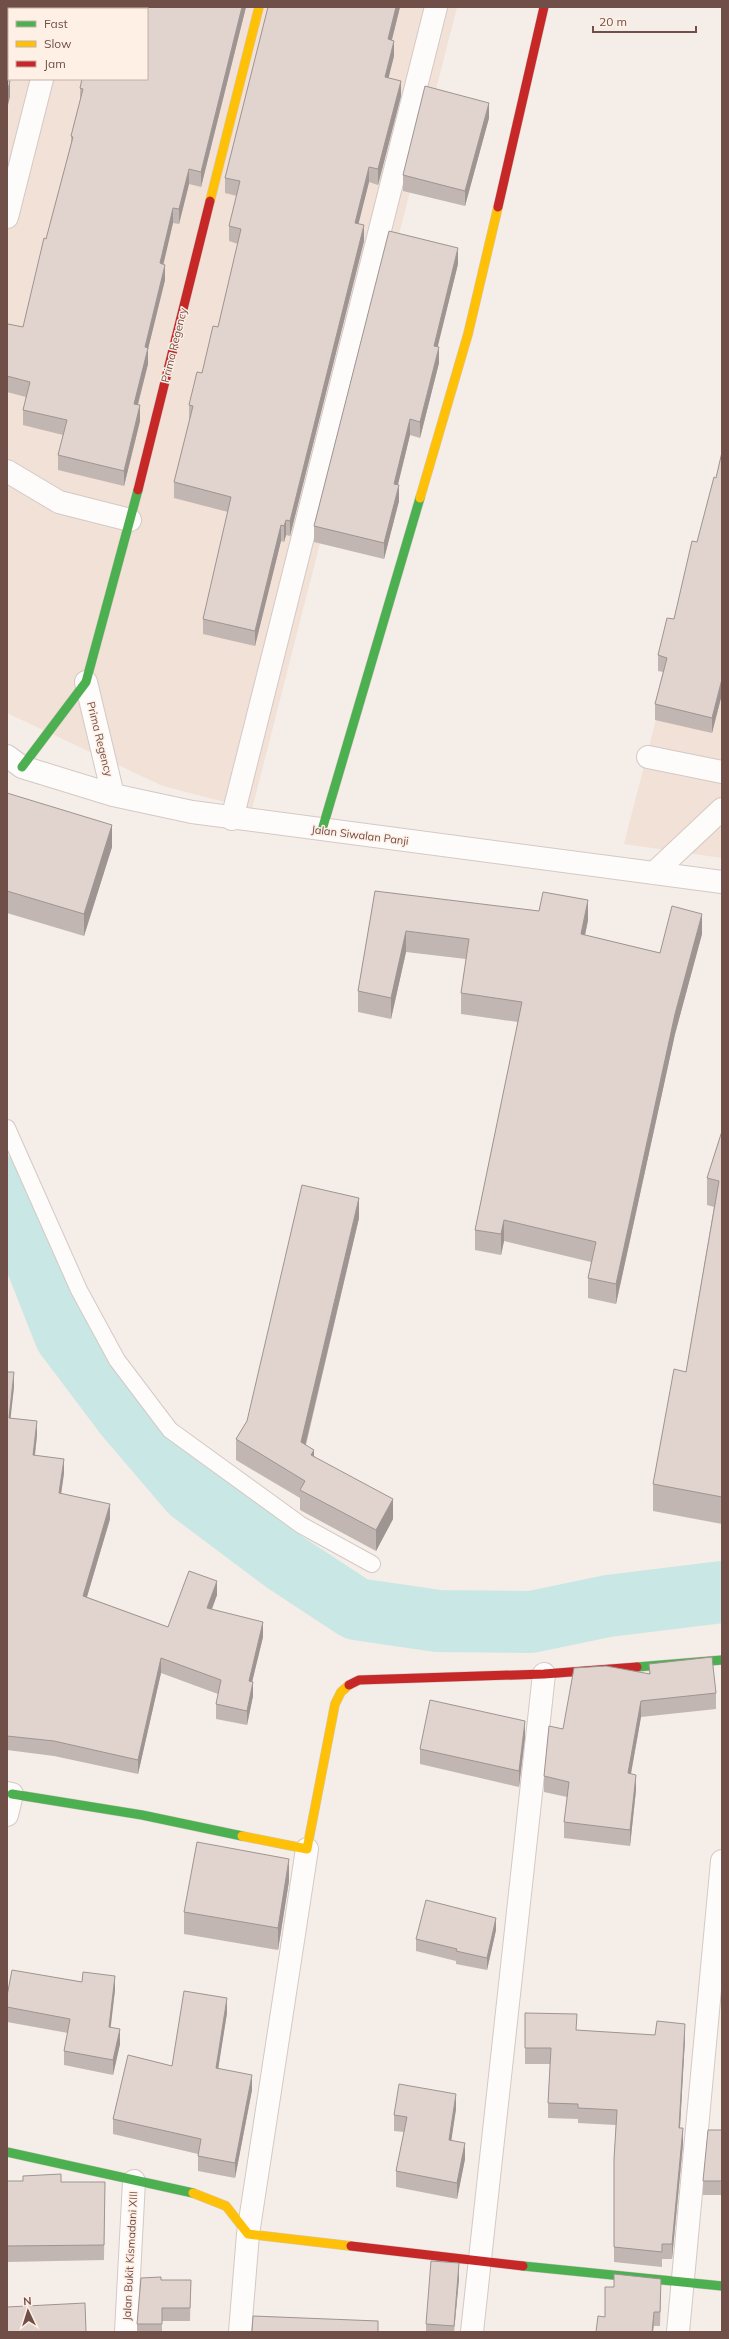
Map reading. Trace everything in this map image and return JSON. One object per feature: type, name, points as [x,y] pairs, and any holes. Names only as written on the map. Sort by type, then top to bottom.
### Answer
[{"type":"street","name":"Prima Regency","points":[[15,762],[86,682],[130,520],[259,7]]},
{"type":"street","points":[[232,819],[436,7]]},
{"type":"street","points":[[322,830],[468,334],[528,83],[544,7]]},
{"type":"street","points":[[7,216],[42,80]]},
{"type":"street","points":[[7,471],[59,502],[130,520]]},
{"type":"street","name":"Prima Regency","points":[[86,682],[113,795]]},
{"type":"street","points":[[648,757],[722,772]]},
{"type":"street","name":"Jalan Siwalan Panji","points":[[15,762],[113,795],[232,819],[655,872],[722,882]]},
{"type":"street","points":[[655,872],[722,809]]},
{"type":"street","points":[[240,2332],[248,2234],[307,1849],[338,1697],[350,1685],[359,1680],[544,1674],[722,1660]]},
{"type":"street","points":[[472,2332],[478,2261],[544,1674]]},
{"type":"street","points":[[9,1800],[142,1815],[307,1849]]},
{"type":"street","points":[[678,2332],[722,1861]]},
{"type":"street","points":[[7,2152],[198,2194],[226,2206],[248,2234],[478,2261],[722,2286]]},
{"type":"street","name":"Jalan Bukit Kismadani XIII","points":[[126,2332],[134,2181]]},
{"type":"lane","points":[[7,1128],[80,1290],[117,1360],[170,1430],[301,1525],[372,1564]]},
{"type":"shaded area","points":[[7,7],[457,7],[252,809],[163,786],[7,713]]},
{"type":"shaded area","points":[[722,463],[722,858],[624,844]]},
{"type":"building","points":[[7,7],[18,7],[8,8],[7,50]]},
{"type":"building","points":[[242,7],[201,172],[189,169],[179,209],[173,208],[160,263],[165,265],[145,347],[148,348],[134,404],[140,405],[124,471],[58,455],[67,420],[23,410],[30,382],[7,376],[7,327],[8,324],[23,327],[44,238],[46,239],[73,137],[71,136],[83,89],[80,88],[82,80],[148,80],[148,8],[92,8]]},
{"type":"building","points":[[268,7],[396,7],[388,39],[394,41],[385,77],[401,81],[378,169],[369,167],[355,223],[364,225],[290,521],[286,520],[284,526],[281,525],[255,631],[203,619],[231,497],[174,482],[193,406],[189,405],[197,372],[202,373],[213,326],[218,327],[241,229],[229,226],[240,181],[225,178]]},
{"type":"building","points":[[7,81],[10,81],[7,93]]},
{"type":"building","points":[[425,86],[489,103],[465,191],[403,175]]},
{"type":"building","points":[[389,231],[458,248],[434,346],[439,347],[420,422],[410,419],[394,484],[399,485],[384,543],[314,526]]},
{"type":"building","points":[[722,452],[722,679],[712,718],[655,704],[667,658],[658,655],[667,618],[674,619],[692,541],[697,542]]},
{"type":"building","points":[[7,793],[112,825],[84,914],[7,891]]},
{"type":"building","points":[[375,891],[539,911],[543,892],[588,900],[581,934],[660,953],[672,906],[702,914],[675,1014],[616,1284],[588,1278],[596,1242],[504,1220],[501,1234],[475,1230],[522,1002],[461,993],[469,939],[406,931],[391,998],[358,991]]},
{"type":"building","points":[[722,1131],[722,1497],[653,1484],[674,1369],[686,1372],[719,1181],[707,1178]]},
{"type":"building","points":[[302,1185],[359,1198],[301,1442],[314,1450],[311,1455],[393,1499],[376,1530],[300,1490],[305,1481],[236,1439],[247,1421]]},
{"type":"building","points":[[7,1372],[14,1372],[9,1418],[37,1421],[33,1455],[64,1459],[59,1493],[110,1504],[83,1596],[168,1627],[189,1571],[217,1581],[207,1608],[263,1622],[249,1681],[253,1682],[247,1711],[216,1704],[221,1680],[161,1658],[138,1760],[54,1741],[7,1736]]},
{"type":"building","points":[[712,1657],[716,1693],[641,1701],[628,1773],[636,1775],[630,1830],[564,1822],[569,1782],[544,1776],[549,1726],[563,1729],[574,1668],[606,1666],[650,1674],[649,1664]]},
{"type":"building","points":[[430,1700],[525,1721],[519,1771],[420,1749]]},
{"type":"building","points":[[197,1842],[289,1859],[278,1928],[184,1912]]},
{"type":"building","points":[[426,1900],[496,1918],[487,1958],[456,1951],[457,1949],[416,1939]]},
{"type":"building","points":[[12,1970],[82,1982],[83,1972],[115,1976],[109,2027],[120,2029],[113,2060],[64,2051],[70,2019],[7,2007],[7,1996]]},
{"type":"building","points":[[184,1991],[227,1998],[216,2068],[252,2075],[235,2163],[198,2156],[201,2139],[113,2119],[128,2055],[172,2066]]},
{"type":"building","points":[[525,2013],[577,2014],[576,2030],[655,2035],[657,2021],[685,2024],[679,2128],[683,2128],[672,2244],[662,2244],[662,2252],[614,2247],[614,2159],[617,2110],[578,2108],[578,2104],[548,2103],[551,2048],[525,2048]]},
{"type":"building","points":[[399,2084],[456,2094],[449,2140],[465,2143],[457,2183],[396,2171],[407,2117],[394,2115]]},
{"type":"building","points":[[708,2130],[722,2130],[722,2181],[703,2181]]},
{"type":"building","points":[[61,2174],[61,2182],[105,2182],[104,2245],[7,2246],[7,2181],[23,2181],[23,2176]]},
{"type":"building","points":[[431,2261],[459,2263],[454,2326],[426,2324]]},
{"type":"building","points":[[614,2274],[661,2279],[660,2312],[654,2312],[652,2332],[596,2332],[598,2316],[605,2317],[605,2287],[614,2287]]},
{"type":"building","points":[[161,2277],[161,2280],[191,2280],[190,2308],[162,2308],[162,2324],[137,2324],[141,2278]]},
{"type":"building","points":[[85,2303],[86,2332],[7,2332],[7,2307]]},
{"type":"building","points":[[253,2316],[378,2321],[378,2332],[252,2332]]},
{"type":"waterway","points":[[7,1187],[65,1335],[126,1416],[191,1492],[283,1561],[356,1609],[438,1621],[531,1622],[608,1606],[722,1592]]},
{"type":"traffic: fast","points":[[22,767],[86,682],[138,490]]},
{"type":"traffic: fast","points":[[322,830],[420,498]]},
{"type":"traffic: fast","points":[[637,1667],[722,1660]]},
{"type":"traffic: fast","points":[[12,1794],[142,1815],[242,1836]]},
{"type":"traffic: fast","points":[[7,2152],[193,2193]]},
{"type":"traffic: fast","points":[[523,2266],[722,2286]]},
{"type":"traffic: slow","points":[[210,201],[259,7]]},
{"type":"traffic: slow","points":[[420,498],[468,334],[498,207]]},
{"type":"traffic: slow","points":[[242,1836],[307,1849],[335,1704],[341,1692],[349,1685]]},
{"type":"traffic: slow","points":[[193,2193],[226,2206],[248,2234],[351,2246]]},
{"type":"traffic: jam","points":[[498,207],[544,7]]},
{"type":"traffic: jam","points":[[138,490],[210,201]]},
{"type":"traffic: jam","points":[[349,1685],[359,1680],[544,1674],[637,1667]]},
{"type":"traffic: jam","points":[[351,2246],[523,2266]]}]
